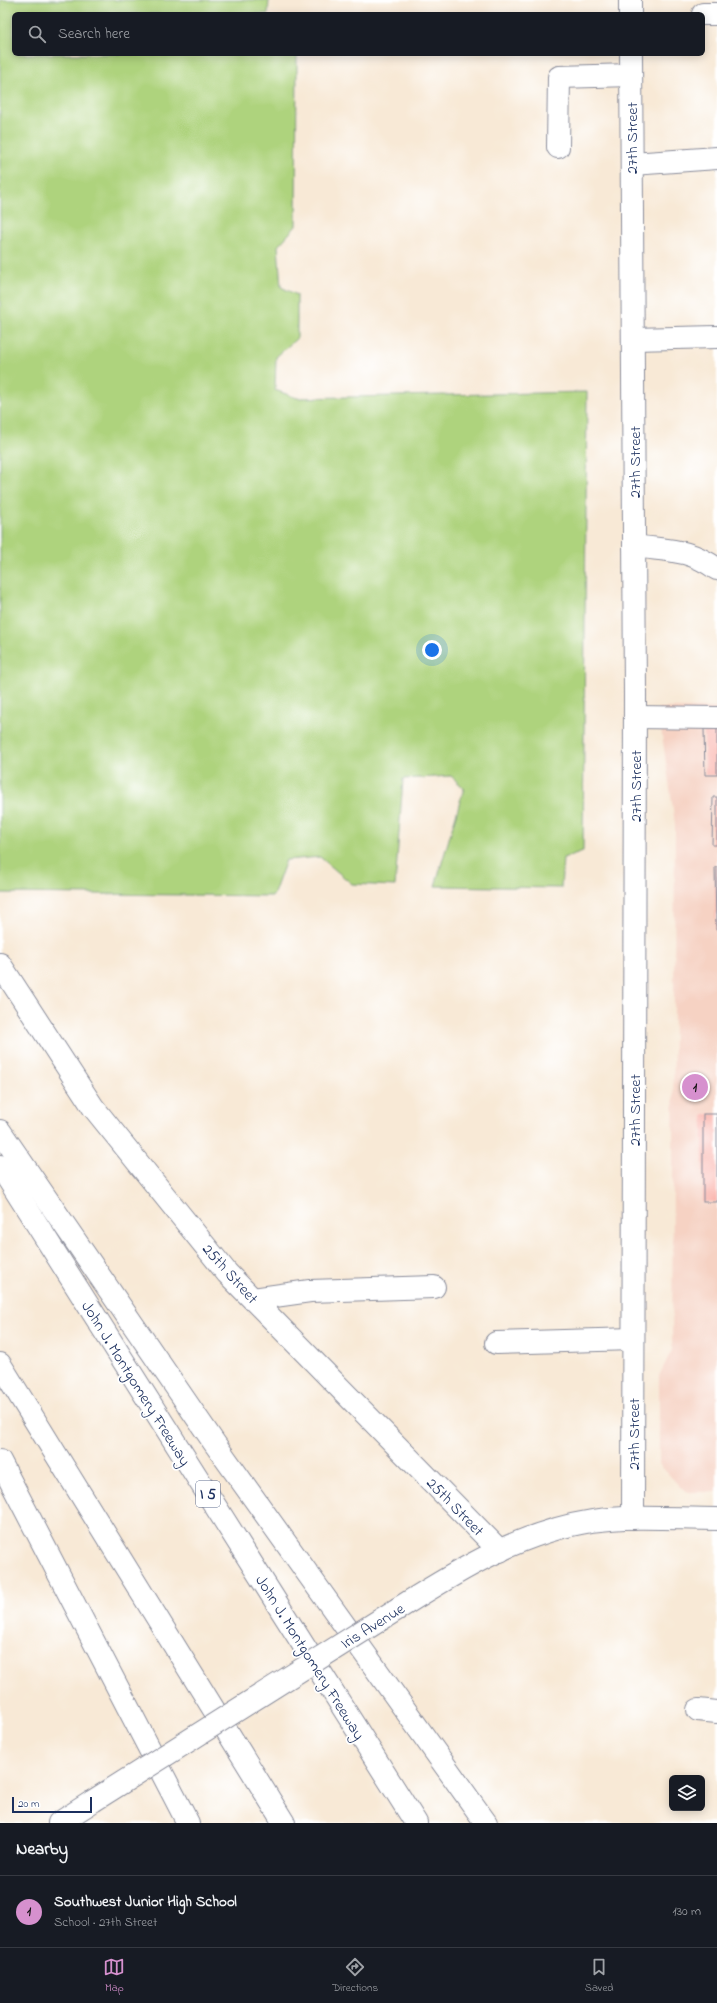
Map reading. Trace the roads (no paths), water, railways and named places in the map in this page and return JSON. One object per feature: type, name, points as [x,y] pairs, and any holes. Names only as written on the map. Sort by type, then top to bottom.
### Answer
[{"type":"main road","points":[[630,0],[630,12]]},
{"type":"main road","points":[[705,14],[717,14]]},
{"type":"main road","points":[[558,147],[559,77],[631,64]]},
{"type":"main road","name":"27th Street","points":[[631,64],[635,717],[633,1518]]},
{"type":"main road","points":[[632,164],[717,158]]},
{"type":"main road","points":[[633,339],[717,337]]},
{"type":"main road","points":[[634,546],[684,552],[704,560],[717,569]]},
{"type":"main road","points":[[635,717],[717,718]]},
{"type":"main road","name":"25th Street","points":[[0,964],[93,1107],[227,1273],[500,1551]]},
{"type":"main road","points":[[0,1131],[215,1444],[486,1823]]},
{"type":"main road","name":"John J. Montgomery Freeway","points":[[0,1166],[416,1823]]},
{"type":"main road","points":[[253,1299],[310,1291],[434,1287]]},
{"type":"main road","points":[[496,1343],[633,1339]]},
{"type":"main road","points":[[0,1364],[284,1823]]},
{"type":"main road","points":[[0,1461],[188,1823]]},
{"type":"main road","name":"Iris Avenue","points":[[59,1823],[450,1575],[526,1538],[557,1528],[593,1521],[633,1518],[717,1519]]},
{"type":"place","name":"Southwest Junior High School","points":[[695,1087]]}]
